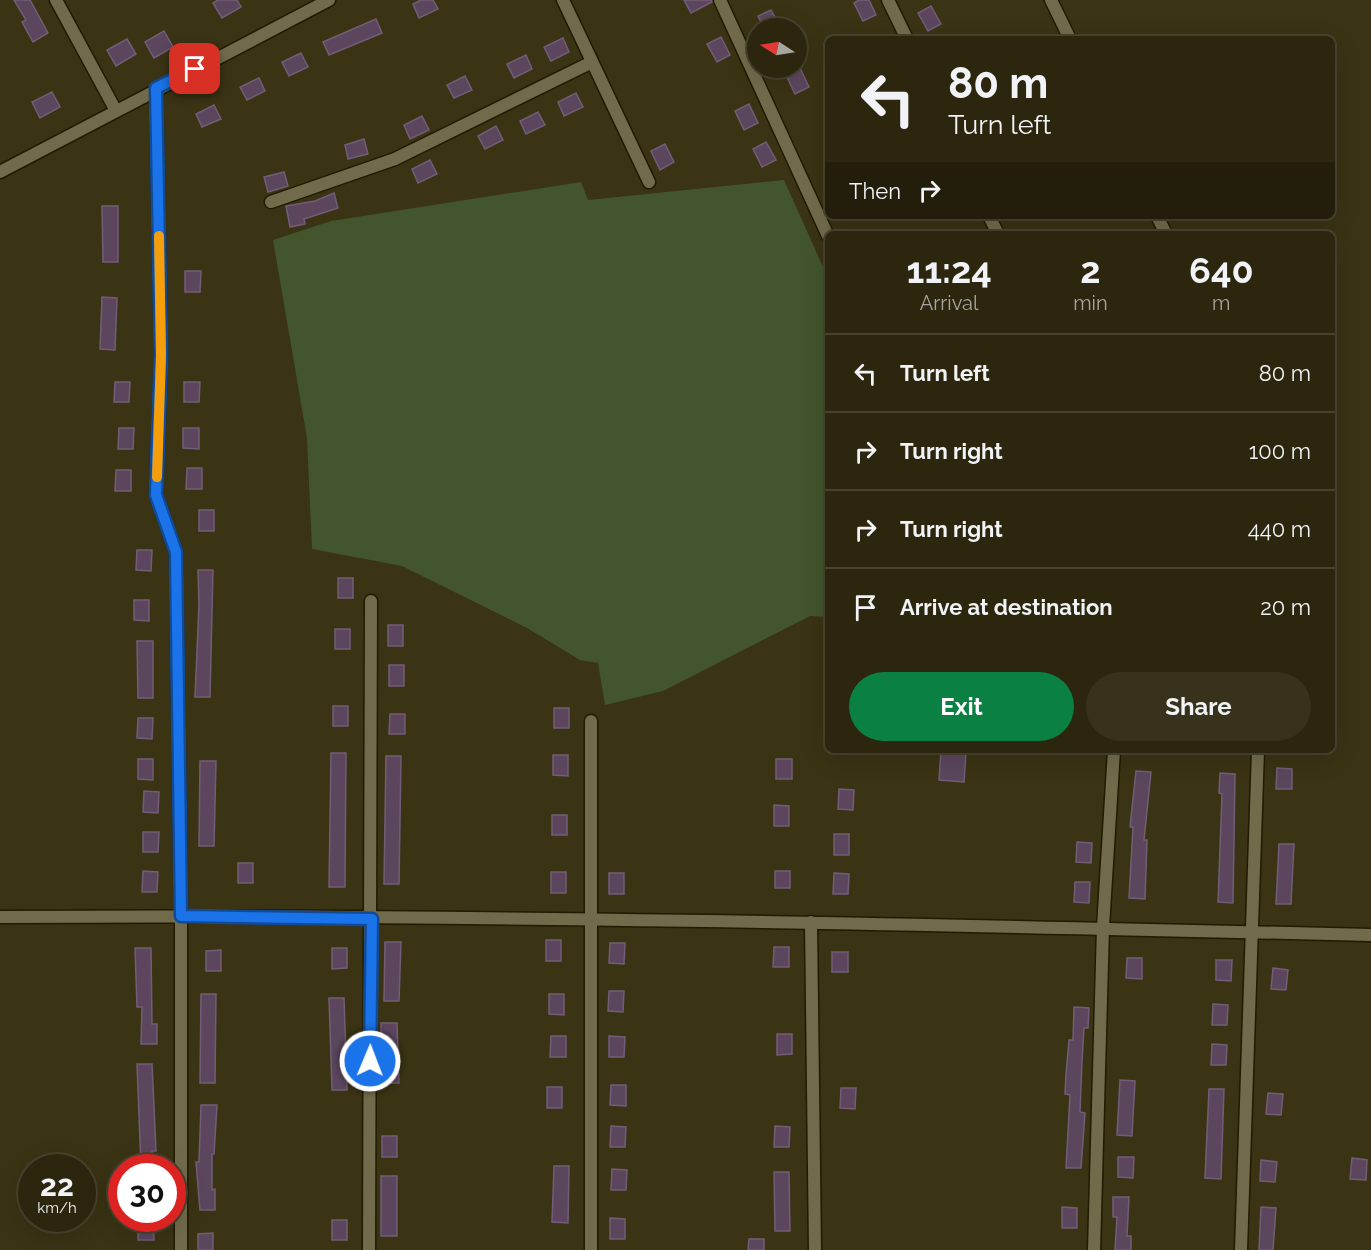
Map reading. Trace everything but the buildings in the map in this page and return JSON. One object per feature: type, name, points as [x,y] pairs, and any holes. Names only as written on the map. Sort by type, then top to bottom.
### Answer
[{"type":"street","points":[[56,0],[115,109]]},
{"type":"street","points":[[0,172],[115,109],[329,0]]},
{"type":"street","points":[[563,0],[649,182]]},
{"type":"street","points":[[720,0],[826,231]]},
{"type":"street","points":[[888,0],[906,36]]},
{"type":"street","points":[[1051,0],[1069,36]]},
{"type":"street","points":[[270,202],[395,159],[592,62]]},
{"type":"street","points":[[156,88],[161,355],[156,495],[176,552],[181,916],[182,1250]]},
{"type":"street","points":[[369,1250],[372,919],[371,601]]},
{"type":"street","points":[[591,721],[589,920],[591,1250]]},
{"type":"street","points":[[1094,1250],[1103,927],[1114,753]]},
{"type":"street","points":[[1241,1250],[1254,932],[1258,753]]},
{"type":"street","points":[[0,917],[181,916],[811,922],[1371,935]]},
{"type":"street","points":[[811,922],[815,1250]]},
{"type":"green space","points":[[784,180],[825,271],[825,617],[810,616],[663,691],[605,705],[598,663],[580,660],[527,628],[402,566],[312,549],[307,438],[273,240],[331,221],[581,182],[588,200]]},
{"type":"slow traffic","points":[[157,477],[161,355],[159,236]]},
{"type":"route","points":[[195,69],[156,88],[161,355],[156,495],[176,552],[181,916],[372,919],[370,1061]]}]
